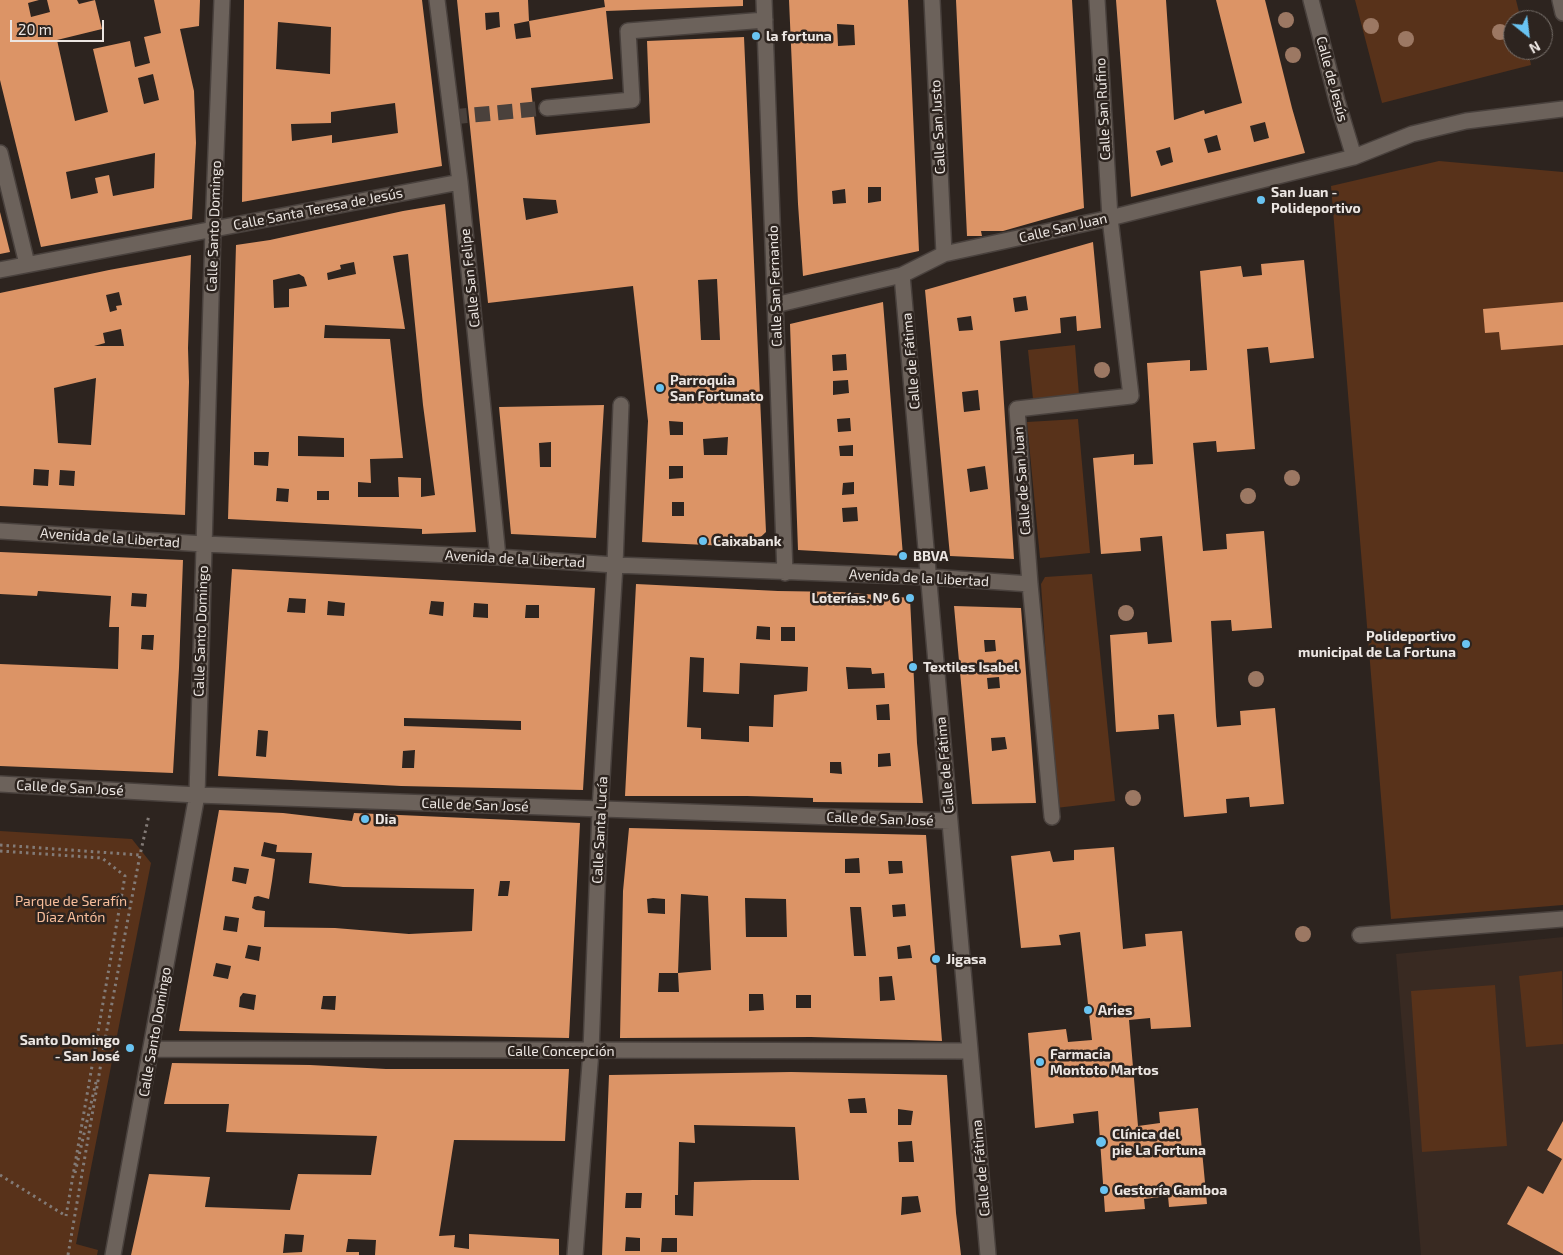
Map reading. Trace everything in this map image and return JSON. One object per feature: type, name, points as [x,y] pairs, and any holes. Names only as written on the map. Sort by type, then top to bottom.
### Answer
[{"type":"street","name":"Calle Santo Domingo","points":[[114,1255],[197,795],[213,229],[222,0]]},
{"type":"street","name":"Calle San Felipe","points":[[437,0],[460,182],[498,557]]},
{"type":"street","name":"Calle San Fernando","points":[[764,0],[785,573]]},
{"type":"street","name":"Calle San Justo","points":[[932,0],[944,254]]},
{"type":"street","name":"Calle San Rufino","points":[[1097,0],[1110,218]]},
{"type":"street","name":"Calle de Jesús","points":[[1311,0],[1337,101],[1354,157]]},
{"type":"street","points":[[1560,0],[1563,12]]},
{"type":"street","points":[[547,108],[632,100],[628,31],[765,20]]},
{"type":"street","name":"Calle San Juan","points":[[776,305],[902,275],[944,254],[1110,218],[1354,157],[1421,132],[1466,121],[1563,109]]},
{"type":"street","points":[[0,153],[27,264]]},
{"type":"street","name":"Calle Santa Teresa de Jesús","points":[[0,270],[460,182]]},
{"type":"street","name":"Calle de San Juan","points":[[1052,817],[1030,584],[1017,409],[1132,396],[1110,218]]},
{"type":"street","name":"Calle de Fátima","points":[[902,275],[988,1255]]},
{"type":"street","name":"Calle Santa Lucía","points":[[575,1255],[591,1051],[600,810],[615,565],[621,405]]},
{"type":"street","name":"Avenida de la Libertad","points":[[0,531],[204,544],[498,557],[785,573],[930,577],[1030,584]]},
{"type":"street","name":"Calle de San José","points":[[0,784],[197,795],[950,821]]},
{"type":"street","points":[[1360,934],[1563,919]]},
{"type":"street","name":"Calle Concepción","points":[[152,1049],[970,1051]]},
{"type":"path","points":[[68,1255],[105,1040],[140,856],[155,793]]},
{"type":"path","points":[[0,845],[140,856]]},
{"type":"path","points":[[0,851],[102,858],[125,876],[66,1216]]},
{"type":"path","points":[[66,1216],[105,1040]]},
{"type":"path","points":[[0,1175],[66,1216]]},
{"type":"shaded area","points":[[1563,937],[1563,1255],[1421,1255],[1396,954]]},
{"type":"green space","points":[[1355,0],[1516,0],[1518,10],[1503,10],[1503,60],[1530,60],[1531,65],[1382,103]]},
{"type":"green space","name":"Polideportivo municipal de La Fortuna","points":[[1439,161],[1563,172],[1563,905],[1391,919],[1331,186]]},
{"type":"green space","points":[[1075,345],[1079,395],[1033,399],[1028,350]]},
{"type":"green space","points":[[1078,419],[1090,553],[1040,558],[1027,422]]},
{"type":"green space","points":[[1092,574],[1115,801],[1056,808],[1041,584],[1045,577]]},
{"type":"green space","name":"Parque de Serafín Díaz Antón","points":[[0,831],[132,839],[151,863],[76,1244],[98,1250],[97,1255],[0,1255]]},
{"type":"green space","points":[[1562,971],[1563,1044],[1526,1047],[1519,976]]},
{"type":"green space","points":[[1495,985],[1507,1146],[1422,1152],[1411,991]]},
{"type":"building","points":[[0,0],[39,0],[28,3],[31,17],[50,12],[47,0],[77,0],[79,4],[95,0],[102,29],[57,40],[75,121],[108,112],[93,49],[130,41],[135,67],[150,63],[144,37],[161,33],[154,0],[200,0],[199,26],[180,29],[194,91],[196,143],[192,219],[41,247],[0,80]],"holes":[[[153,74],[159,100],[144,104],[138,78]],[[155,153],[154,188],[113,196],[109,175],[95,178],[98,193],[71,199],[66,172]]]},
{"type":"building","points":[[244,0],[422,0],[442,166],[242,202]],"holes":[[[278,22],[331,27],[330,74],[276,69]],[[395,103],[398,133],[332,143],[332,135],[292,141],[291,124],[331,123],[331,112]]]},
{"type":"building","points":[[457,0],[528,0],[529,21],[605,7],[604,0],[743,0],[743,6],[606,11],[613,79],[531,88],[536,135],[650,123],[647,41],[744,37],[766,532],[750,547],[642,542],[648,421],[633,286],[488,303]],"holes":[[[499,12],[500,27],[486,30],[485,13]],[[529,21],[531,37],[516,39],[514,24]],[[523,198],[556,200],[558,213],[526,220]],[[717,279],[720,340],[701,340],[698,280]],[[669,421],[683,422],[683,435],[670,435]],[[728,437],[727,455],[704,455],[703,439]],[[669,466],[683,466],[683,478],[669,479]],[[672,502],[684,502],[684,516],[672,516]]]},
{"type":"building","points":[[789,0],[908,0],[919,251],[803,276]],"holes":[[[837,24],[854,25],[855,45],[838,46]],[[868,187],[881,187],[881,201],[868,203]],[[845,189],[846,203],[833,204],[832,191]]]},
{"type":"building","points":[[956,0],[1072,0],[1084,208],[1003,231],[981,231],[982,236],[967,236]]},
{"type":"building","points":[[1116,0],[1166,0],[1174,120],[1204,110],[1205,114],[1242,103],[1216,0],[1265,0],[1305,153],[1131,197]],"holes":[[[1265,122],[1269,138],[1254,142],[1250,126]],[[1217,135],[1221,150],[1208,153],[1204,139]],[[1170,147],[1173,162],[1161,166],[1156,151]]]},
{"type":"building","points":[[445,204],[476,532],[422,534],[422,529],[228,519],[236,245],[270,240],[403,211]],"holes":[[[408,254],[423,405],[435,495],[421,497],[421,478],[398,477],[399,497],[358,497],[358,482],[371,483],[370,459],[403,458],[390,339],[324,338],[325,325],[405,329],[393,256]],[[354,262],[356,274],[328,280],[327,273],[341,269],[340,265]],[[299,274],[304,277],[307,286],[289,289],[289,307],[274,308],[273,280]],[[298,436],[344,438],[344,457],[298,456]],[[254,452],[269,452],[268,466],[254,465]],[[277,488],[289,489],[288,502],[276,501]],[[317,491],[329,491],[329,500],[317,500]]]},
{"type":"building","points":[[0,212],[10,252],[0,254]]},
{"type":"building","points":[[1093,242],[1101,328],[1077,331],[1076,316],[1060,318],[1061,333],[1000,341],[1014,559],[950,556],[925,290]],"holes":[[[1026,296],[1028,310],[1015,312],[1013,298]],[[971,316],[973,330],[959,331],[957,318]],[[978,390],[980,410],[964,412],[962,392]],[[985,466],[988,489],[970,492],[967,469]]]},
{"type":"building","points":[[191,255],[185,515],[0,506],[0,293]],"holes":[[[119,292],[122,305],[116,306],[117,310],[110,312],[106,295]],[[121,329],[124,346],[94,346],[105,343],[103,333]],[[96,378],[91,445],[58,443],[54,388]],[[34,469],[49,470],[48,486],[33,485]],[[60,470],[75,471],[74,486],[59,485]]]},
{"type":"building","points":[[1304,260],[1314,358],[1270,363],[1268,347],[1247,349],[1255,449],[1217,452],[1216,441],[1193,443],[1203,551],[1227,549],[1226,534],[1264,531],[1272,628],[1232,631],[1231,620],[1211,621],[1216,717],[1217,727],[1241,725],[1240,711],[1275,708],[1284,804],[1250,807],[1249,797],[1226,799],[1227,813],[1184,817],[1174,714],[1158,715],[1159,729],[1116,732],[1110,635],[1147,632],[1148,644],[1172,642],[1162,536],[1140,538],[1141,551],[1101,554],[1093,458],[1134,454],[1134,465],[1153,464],[1147,363],[1190,360],[1190,371],[1207,370],[1200,271],[1241,266],[1243,277],[1262,275],[1261,264]]},
{"type":"building","points":[[883,302],[903,556],[798,550],[790,324]],"holes":[[[846,354],[847,370],[833,371],[832,355]],[[848,380],[849,393],[833,395],[833,381]],[[850,418],[851,431],[838,432],[837,419]],[[853,445],[853,456],[840,456],[839,446]],[[854,482],[854,494],[842,495],[843,483]],[[857,507],[858,521],[843,522],[842,508]]]},
{"type":"building","points":[[1563,302],[1563,345],[1501,350],[1499,332],[1485,333],[1483,309]]},
{"type":"building","points":[[604,405],[596,538],[511,534],[499,407]],"holes":[[[551,442],[551,467],[540,467],[539,443]]]},
{"type":"building","points":[[0,552],[183,560],[173,773],[0,766],[0,664],[118,669],[119,627],[109,627],[111,596],[38,591],[37,596],[0,594]],"holes":[[[132,593],[147,594],[146,607],[131,606]],[[142,635],[154,635],[153,650],[141,649]]]},
{"type":"building","points":[[232,569],[595,588],[583,790],[401,786],[218,776]],"holes":[[[289,598],[306,599],[305,613],[287,612]],[[328,601],[345,603],[344,616],[327,615]],[[431,601],[444,602],[443,616],[429,614]],[[474,603],[488,604],[488,618],[473,617]],[[526,605],[539,605],[539,618],[525,618]],[[404,718],[521,721],[521,730],[404,726]],[[258,730],[268,731],[266,757],[256,756]],[[415,750],[414,768],[402,768],[403,751]]]},
{"type":"building","points":[[636,584],[842,592],[910,598],[917,743],[923,803],[813,802],[813,798],[747,796],[625,796]],"holes":[[[757,626],[770,627],[770,640],[756,639]],[[781,627],[795,627],[795,641],[781,641]],[[690,657],[704,658],[703,692],[739,694],[740,663],[808,667],[807,691],[774,695],[773,727],[749,726],[749,742],[701,739],[701,728],[687,727]],[[846,667],[871,668],[872,674],[884,673],[885,688],[848,689]],[[889,704],[890,720],[877,720],[876,705]],[[890,753],[891,766],[878,767],[878,754]],[[830,762],[841,762],[842,774],[830,773]]]},
{"type":"building","points":[[954,606],[1021,608],[1036,803],[972,804]],"holes":[[[984,640],[995,640],[996,651],[985,652]],[[999,677],[1000,688],[988,689],[987,678]],[[1005,737],[1007,749],[992,751],[991,738]]]},
{"type":"building","points":[[219,810],[283,813],[352,821],[354,813],[580,823],[569,1038],[179,1031]],"holes":[[[264,842],[277,845],[276,852],[312,853],[309,883],[343,887],[474,889],[472,931],[409,934],[335,928],[264,927],[265,911],[252,908],[254,897],[258,896],[269,899],[275,859],[261,856]],[[234,867],[249,869],[246,884],[232,881]],[[500,881],[510,881],[508,896],[498,896]],[[225,916],[239,918],[237,932],[223,930]],[[248,945],[261,947],[259,961],[245,958]],[[216,963],[231,966],[228,979],[213,976]],[[243,993],[256,995],[254,1010],[239,1007],[240,997]],[[323,996],[336,996],[335,1010],[321,1009]]]},
{"type":"building","points":[[629,828],[926,835],[942,1041],[811,1037],[620,1038],[623,891]],"holes":[[[859,858],[860,873],[845,873],[845,859]],[[888,861],[902,861],[903,873],[889,874]],[[681,894],[708,896],[711,970],[678,973]],[[745,898],[786,899],[787,937],[746,937]],[[647,899],[665,899],[665,914],[648,913]],[[905,904],[906,916],[893,917],[892,905]],[[850,907],[861,907],[866,956],[854,956]],[[910,945],[912,958],[898,959],[897,947]],[[659,973],[678,973],[679,992],[658,992]],[[892,976],[895,1000],[880,1001],[879,977]],[[749,994],[763,994],[764,1010],[749,1011]],[[796,995],[811,995],[811,1008],[796,1008]]]},
{"type":"building","points":[[1114,847],[1123,949],[1146,946],[1145,934],[1182,931],[1191,1027],[1151,1029],[1150,1018],[1129,1020],[1138,1126],[1160,1123],[1159,1112],[1198,1108],[1207,1204],[1169,1207],[1168,1196],[1144,1199],[1145,1209],[1105,1212],[1098,1111],[1073,1114],[1074,1123],[1035,1128],[1028,1033],[1066,1029],[1068,1042],[1092,1040],[1080,932],[1059,935],[1061,945],[1021,948],[1011,856],[1050,851],[1053,862],[1074,860],[1074,850]]},
{"type":"building","points":[[172,1063],[310,1065],[386,1069],[569,1069],[565,1141],[454,1140],[439,1236],[455,1235],[454,1247],[469,1249],[469,1234],[559,1239],[559,1255],[375,1255],[376,1240],[348,1239],[346,1252],[359,1252],[359,1255],[131,1255],[149,1174],[210,1177],[205,1207],[290,1210],[298,1174],[371,1175],[377,1136],[226,1132],[229,1104],[164,1104]],"holes":[[[285,1234],[304,1235],[302,1252],[283,1253]]]},
{"type":"building","points":[[791,1072],[947,1075],[956,1213],[961,1255],[602,1255],[609,1075]],"holes":[[[865,1098],[867,1113],[850,1113],[848,1099]],[[898,1109],[913,1111],[911,1125],[898,1125]],[[694,1125],[795,1127],[799,1180],[694,1182],[693,1216],[675,1215],[675,1195],[678,1195],[679,1142],[695,1143]],[[912,1141],[914,1162],[899,1162],[898,1142]],[[626,1193],[642,1193],[641,1208],[625,1208]],[[918,1196],[921,1212],[901,1215],[902,1197]],[[626,1237],[640,1238],[640,1251],[625,1251]],[[662,1238],[677,1238],[677,1252],[661,1252]]]},
{"type":"building","points":[[1563,1121],[1563,1254],[1507,1224],[1528,1186],[1543,1194],[1562,1159],[1547,1150]]},
{"type":"tunnel","points":[[452,117],[547,108]]},
{"type":"place","name":"la fortuna","points":[[756,36]]},
{"type":"place","name":"San Juan - Polideportivo","points":[[1261,200]]},
{"type":"place","name":"Parroquia San Fortunato","points":[[660,388]]},
{"type":"place","name":"Caixabank","points":[[703,541]]},
{"type":"place","name":"BBVA","points":[[903,556]]},
{"type":"place","name":"Loterías. Nº 6","points":[[910,598]]},
{"type":"place","name":"Polideportivo municipal de La Fortuna","points":[[1466,644]]},
{"type":"place","name":"Textiles Isabel","points":[[913,667]]},
{"type":"place","name":"Dia","points":[[365,819]]},
{"type":"place","name":"Jigasa","points":[[936,959]]},
{"type":"place","name":"Aries","points":[[1088,1010]]},
{"type":"place","name":"Santo Domingo - San José","points":[[130,1048]]},
{"type":"place","name":"Farmacia Montoto Martos","points":[[1040,1062]]},
{"type":"place","name":"Clínica del pie La Fortuna","points":[[1101,1142]]},
{"type":"place","name":"Gestoría Gamboa","points":[[1104,1190]]}]
